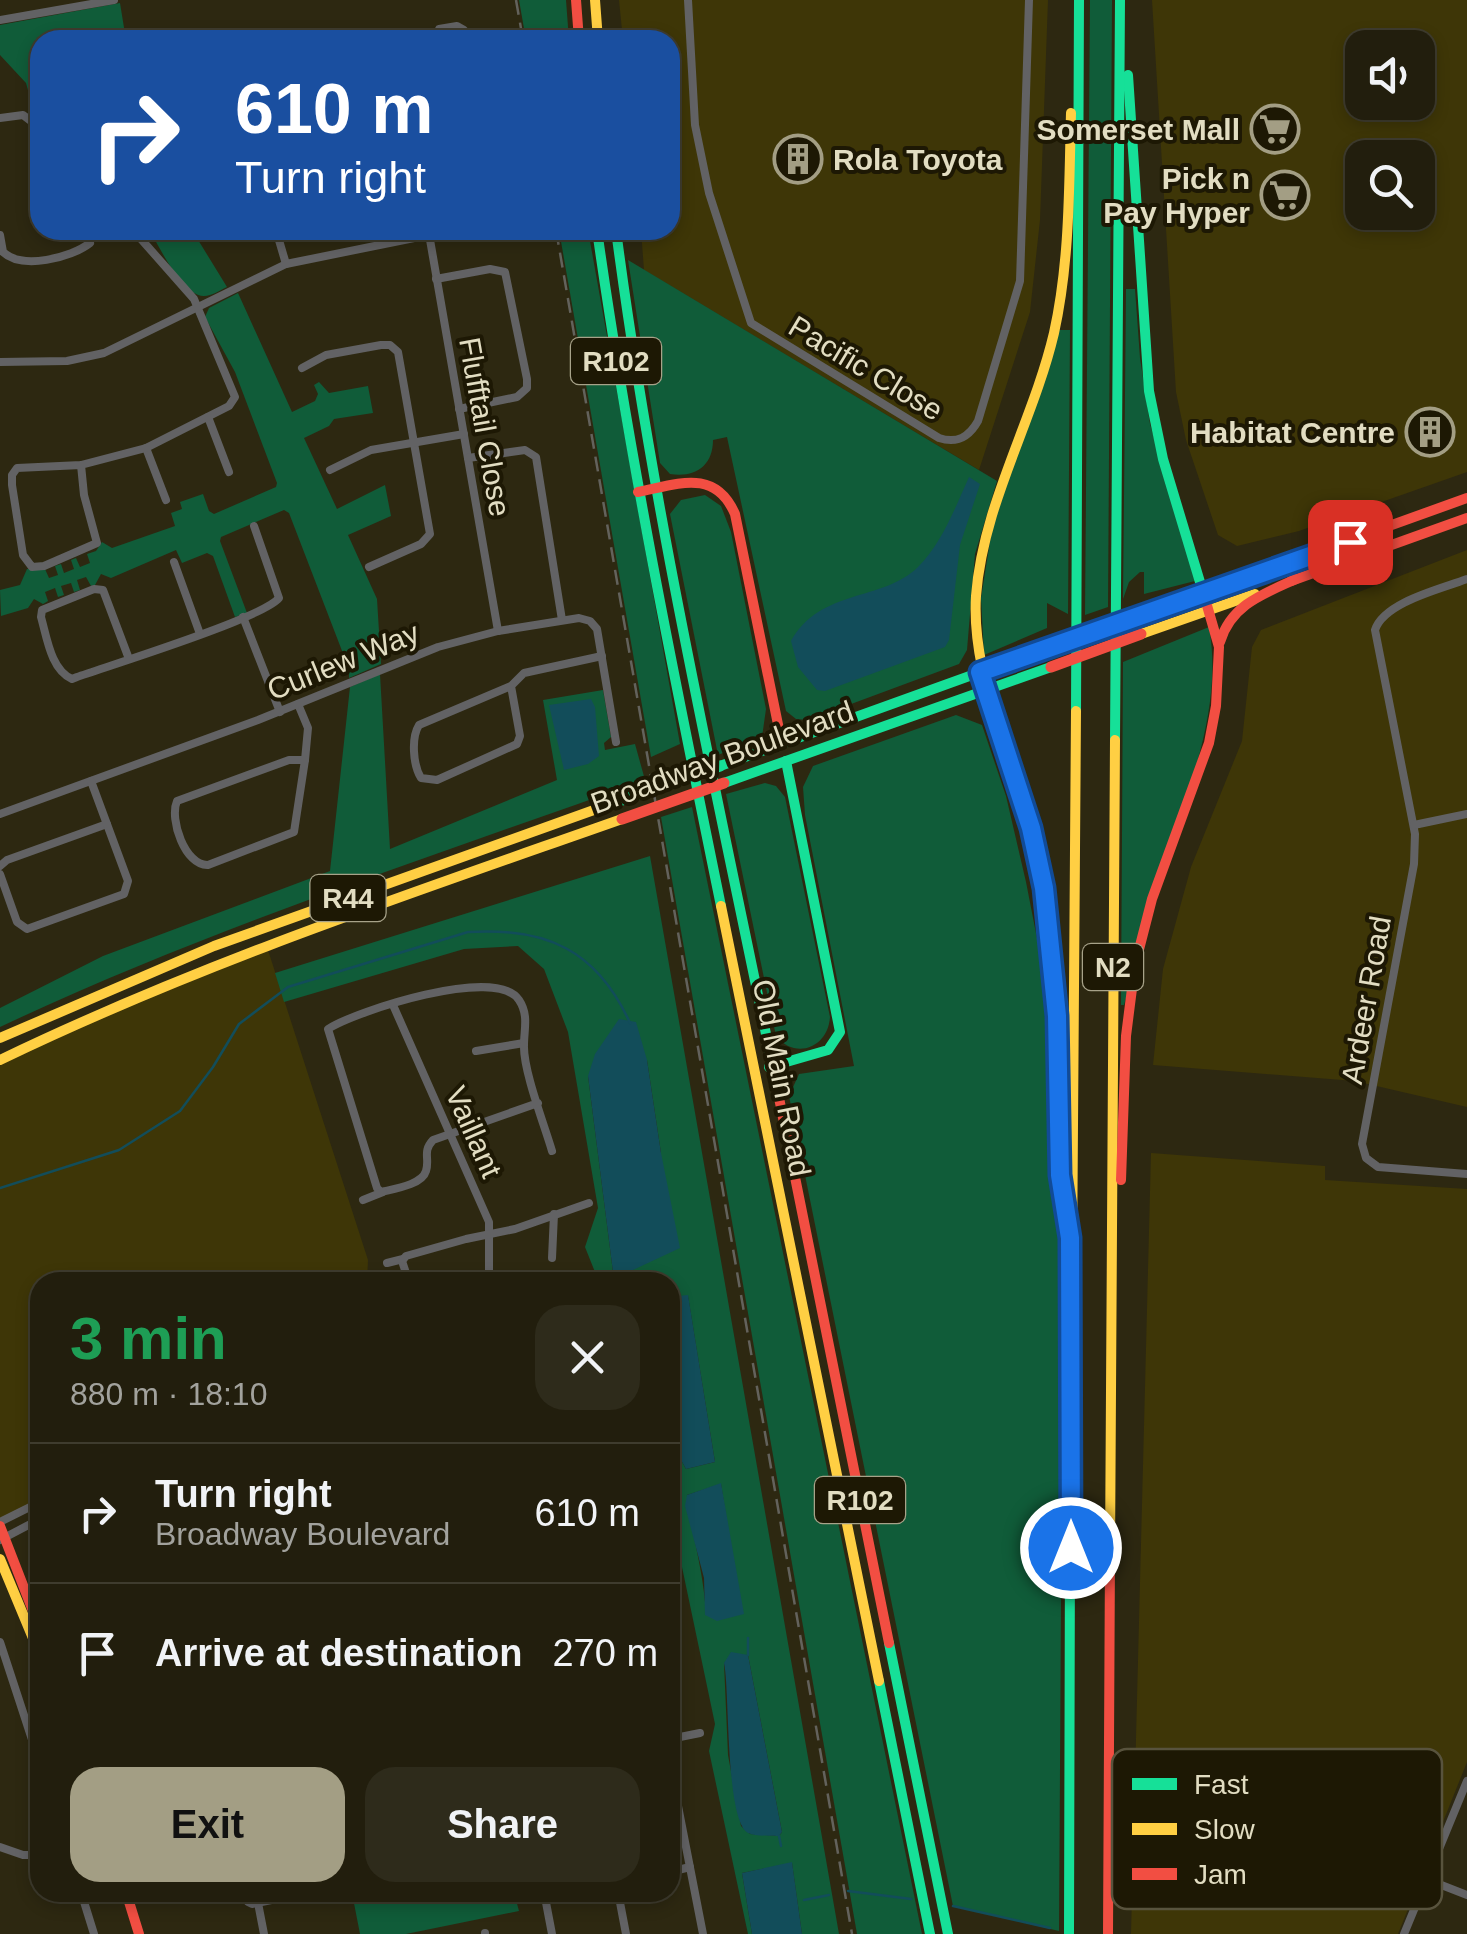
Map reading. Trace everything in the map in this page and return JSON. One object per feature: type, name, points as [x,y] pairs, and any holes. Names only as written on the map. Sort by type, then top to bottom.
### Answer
[{"type":"main road","points":[[576,0],[578,30]]},
{"type":"main road","points":[[595,0],[597,30]]},
{"type":"main road","name":"N2","points":[[1069,1934],[1079,0]]},
{"type":"main road","points":[[1121,0],[1149,391],[1163,460],[1219,647]]},
{"type":"main road","name":"N2","points":[[1108,1934],[1121,0]]},
{"type":"main road","points":[[1070,1238],[1060,1175],[1057,1016],[1044,888],[1031,828],[980,672],[975,633],[981,557],[1040,385],[1058,319],[1078,49]]},
{"type":"main road","name":"Old Main Road","points":[[599,240],[638,492],[930,1934]]},
{"type":"main road","name":"Old Main Road","points":[[617,240],[656,489],[948,1934]]},
{"type":"main road","points":[[638,492],[710,483],[729,497],[782,744]]},
{"type":"main road","name":"Broadway Boulevard","points":[[0,1038],[214,946],[1467,498]]},
{"type":"main road","name":"Broadway Boulevard","points":[[0,1060],[61,1029],[213,965],[1467,518]]},
{"type":"main road","points":[[1111,1268],[1120,1229],[1126,1036],[1135,965],[1152,899],[1209,743],[1223,627],[1234,612],[1296,579]]},
{"type":"main road","points":[[755,1071],[828,1050],[840,1032],[786,762]]},
{"type":"main road","points":[[1,1531],[30,1603]]},
{"type":"main road","points":[[0,1559],[30,1631]]},
{"type":"main road","points":[[129,1902],[139,1934]]},
{"type":"street","points":[[0,20],[64,4],[114,0]]},
{"type":"street","name":"Pacific Close","points":[[688,0],[695,125],[709,193],[748,318],[759,330],[866,395],[939,438],[952,441],[969,434],[978,420],[1019,289],[1029,0]]},
{"type":"street","points":[[439,30],[454,26],[463,30]]},
{"type":"street","points":[[0,118],[23,114],[30,120]]},
{"type":"street","points":[[0,235],[3,252],[14,260],[67,256],[90,243]]},
{"type":"street","points":[[81,465],[84,495],[97,543],[60,560],[32,567],[23,555],[12,475],[23,466],[81,465],[146,448],[229,406],[235,397],[194,299],[142,240]]},
{"type":"street","points":[[279,240],[286,264]]},
{"type":"street","points":[[0,362],[67,360],[104,353],[286,264],[397,240]]},
{"type":"street","name":"Flufftail Close","points":[[430,240],[498,632]]},
{"type":"street","points":[[436,279],[498,268],[505,272],[527,378],[527,388],[518,397],[459,409]]},
{"type":"street","points":[[302,368],[331,354],[382,345],[393,346],[399,357],[430,534],[421,544],[369,567]]},
{"type":"street","points":[[208,416],[229,472]]},
{"type":"street","points":[[330,470],[370,450],[464,434]]},
{"type":"street","points":[[146,448],[166,500]]},
{"type":"street","points":[[468,458],[524,450],[536,457],[562,620],[583,617],[597,629],[616,742]]},
{"type":"street","points":[[129,659],[102,590],[94,588],[42,610],[40,618],[56,665],[68,678],[129,659],[273,606],[279,598],[254,526]]},
{"type":"street","points":[[174,562],[200,634]]},
{"type":"street","points":[[1467,579],[1392,608],[1380,617],[1374,630],[1414,824],[1467,814]]},
{"type":"street","points":[[243,617],[280,712]]},
{"type":"street","name":"Curlew Way","points":[[1,811],[280,712],[415,655],[498,632],[562,620]]},
{"type":"street","points":[[512,686],[520,736],[517,744],[437,780],[422,778],[416,770],[416,728],[512,686],[524,673],[602,656]]},
{"type":"street","points":[[298,704],[308,728],[305,760],[296,824],[291,834],[208,866],[192,861],[174,816],[178,801],[272,765],[305,760]]},
{"type":"street","points":[[91,781],[128,881],[126,890],[121,896],[27,930],[18,922],[0,870],[6,860],[106,824]]},
{"type":"street","name":"Ardeer Road","points":[[1414,824],[1414,864],[1362,1144],[1371,1164],[1467,1174]]},
{"type":"street","points":[[383,1192],[378,1188],[327,1032],[332,1026],[463,985],[512,993],[520,1000],[526,1020],[524,1043],[552,1151]]},
{"type":"street","name":"Vaillant","points":[[394,1005],[489,1222],[488,1272]]},
{"type":"street","points":[[476,1051],[524,1043]]},
{"type":"street","points":[[362,1200],[422,1178],[428,1144],[450,1132],[538,1103]]},
{"type":"street","points":[[387,1264],[511,1230],[589,1203]]},
{"type":"street","points":[[552,1258],[554,1214]]},
{"type":"street","points":[[402,1259],[407,1272]]},
{"type":"street","points":[[1,1531],[30,1509]]},
{"type":"street","points":[[1,1531],[30,1522]]},
{"type":"street","points":[[0,1642],[30,1734]]},
{"type":"street","points":[[680,1737],[700,1733]]},
{"type":"street","points":[[1442,1841],[1467,1780]]},
{"type":"street","points":[[680,1816],[703,1934]]},
{"type":"street","points":[[0,1847],[30,1856]]},
{"type":"street","points":[[680,1870],[690,1867]]},
{"type":"street","points":[[1442,1886],[1467,1895]]},
{"type":"street","points":[[84,1902],[94,1934]]},
{"type":"street","points":[[249,1902],[258,1903],[264,1934]]},
{"type":"street","points":[[545,1902],[552,1934]]},
{"type":"street","points":[[620,1902],[626,1934]]},
{"type":"street","points":[[1404,1934],[1414,1909]]},
{"type":"shaded area","points":[[619,0],[1048,0],[1040,220],[1030,312],[979,470],[644,270],[642,240],[680,240],[680,30],[622,30]]},
{"type":"shaded area","name":"Somerset Mall","points":[[1152,0],[1467,0],[1467,472],[1299,531],[1237,546],[1218,535],[1186,440],[1176,392]]},
{"type":"shaded area","points":[[1467,550],[1467,1107],[1355,1081],[1153,1065],[1163,969],[1191,867],[1242,741],[1252,647],[1261,630]]},
{"type":"shaded area","points":[[267,947],[368,1260],[367,1272],[30,1272],[30,1507],[0,1521],[0,1063],[62,1031]]},
{"type":"shaded area","points":[[1151,1153],[1325,1166],[1325,1180],[1467,1189],[1467,1762],[1442,1824],[1442,1749],[1136,1749]]},
{"type":"shaded area","points":[[1132,1909],[1408,1909],[1398,1934],[1131,1934]]},
{"type":"green space","points":[[519,0],[566,0],[568,30],[524,30]]},
{"type":"green space","points":[[1090,0],[1112,0],[1108,607],[1085,615]]},
{"type":"green space","points":[[120,3],[124,30],[30,30],[30,97],[26,83],[0,55],[0,25]]},
{"type":"green space","points":[[156,240],[198,240],[227,287],[213,294],[196,294],[172,269]]},
{"type":"green space","points":[[561,240],[590,240],[680,744],[651,757]]},
{"type":"green space","points":[[628,260],[997,481],[975,554],[967,650],[959,664],[808,720],[796,719],[786,711],[727,437],[713,440],[710,457],[695,472],[670,474],[660,463]]},
{"type":"green space","points":[[1126,289],[1135,289],[1150,424],[1195,581],[1144,594],[1144,572],[1140,572],[1129,582],[1123,599]]},
{"type":"green space","points":[[238,293],[292,412],[315,401],[318,394],[314,385],[319,382],[329,393],[368,386],[373,413],[334,419],[329,426],[304,438],[337,509],[385,485],[391,516],[348,535],[377,599],[381,664],[349,678],[349,669],[289,513],[284,510],[221,537],[247,613],[235,617],[213,556],[207,553],[182,563],[176,550],[111,578],[101,574],[95,585],[91,586],[86,577],[77,580],[80,590],[74,592],[71,583],[61,586],[64,595],[58,597],[55,588],[45,592],[48,601],[43,604],[34,599],[28,608],[1,616],[0,590],[20,585],[27,569],[45,569],[49,578],[58,575],[55,566],[61,564],[64,573],[74,569],[71,560],[76,558],[80,567],[90,563],[87,554],[96,551],[102,542],[112,548],[175,526],[171,513],[182,509],[180,502],[203,494],[214,514],[276,487],[235,372],[205,317],[209,308]]},
{"type":"green space","points":[[1059,330],[1070,330],[1068,614],[1047,603],[1047,628],[984,655],[981,598],[992,529]]},
{"type":"green space","points":[[705,495],[721,506],[731,532],[766,709],[762,737],[718,755],[670,514],[681,500]]},
{"type":"green space","points":[[1209,627],[1212,681],[1204,734],[1121,1005],[1123,662]]},
{"type":"green space","points":[[380,674],[390,849],[557,780],[543,700],[603,690],[611,737],[604,743],[605,750],[635,744],[645,780],[238,926],[0,1027],[0,1008],[103,956],[330,871],[350,687]]},
{"type":"green space","points":[[956,715],[982,725],[1006,796],[1043,969],[1052,1052],[1063,1285],[1059,1931],[953,1906],[789,1096],[799,1074],[854,1066],[805,815],[803,787],[813,766]]},
{"type":"green space","points":[[765,783],[776,786],[785,797],[830,1017],[828,1028],[817,1043],[801,1049],[792,1048],[776,1036],[726,794]]},
{"type":"green space","points":[[692,807],[922,1934],[857,1934],[661,817]]},
{"type":"green space","points":[[650,856],[839,1934],[802,1934],[792,1863],[742,1873],[752,1934],[748,1934],[709,1751],[715,1724],[680,1558],[680,1458],[686,1469],[715,1462],[688,1296],[680,1296],[680,1272],[628,1272],[639,1266],[661,1153],[647,1060],[588,1076],[613,1272],[595,1272],[585,1247],[598,1208],[568,1032],[544,969],[518,946],[464,949],[284,1002],[275,973]],"holes":[[[721,1484],[737,1586],[706,1615],[687,1495]],[[748,1655],[782,1832],[779,1836],[750,1834],[741,1826],[728,1755],[724,1663]]]},
{"type":"green space","points":[[354,1902],[517,1902],[519,1911],[406,1934],[360,1934]]},
{"type":"water","points":[[969,477],[980,484],[960,545],[945,647],[825,691],[817,690],[798,667],[791,641],[818,612],[887,586],[918,567],[941,536]]},
{"type":"water","points":[[591,699],[599,756],[588,764],[564,770],[549,705]]},
{"type":"water","points":[[619,1019],[636,1022],[647,1060],[680,1248],[629,1272],[613,1272],[588,1076],[595,1054]]},
{"type":"water","points":[[688,1295],[715,1462],[686,1469],[680,1458],[680,1296]]},
{"type":"water","points":[[721,1483],[744,1614],[717,1621],[705,1615],[704,1578],[685,1506],[687,1495]]},
{"type":"water","points":[[731,1652],[748,1655],[782,1832],[779,1836],[748,1833],[735,1805],[724,1663]]},
{"type":"water","points":[[792,1862],[802,1934],[752,1934],[742,1873]]},
{"type":"waterway","points":[[0,1188],[119,1150],[180,1111],[239,1024],[288,987],[468,932],[522,934],[566,948],[602,977],[630,1023]]},
{"type":"waterway","points":[[748,1638],[748,1655]]},
{"type":"waterway","points":[[779,1836],[781,1846]]},
{"type":"waterway","points":[[848,1891],[911,1899]]},
{"type":"waterway","points":[[804,1900],[829,1895]]},
{"type":"waterway","points":[[953,1906],[1050,1928]]},
{"type":"railway","points":[[516,0],[521,30]]},
{"type":"railway","points":[[558,240],[852,1934]]},
{"type":"traffic: fast","points":[[1076,711],[1079,0]]},
{"type":"traffic: fast","points":[[1115,740],[1120,0]]},
{"type":"traffic: fast","points":[[1128,75],[1149,391],[1163,459],[1206,602]]},
{"type":"traffic: fast","points":[[599,240],[638,484],[721,906]]},
{"type":"traffic: fast","points":[[617,240],[648,443],[775,1078]]},
{"type":"traffic: fast","points":[[720,766],[1050,647]]},
{"type":"traffic: fast","points":[[724,783],[1051,667]]},
{"type":"traffic: fast","points":[[1001,738],[1037,854],[1046,907],[1056,1003],[1064,1207]]},
{"type":"traffic: fast","points":[[769,1067],[828,1050],[840,1032],[786,761]]},
{"type":"traffic: fast","points":[[619,801],[720,766]]},
{"type":"traffic: fast","points":[[1069,1934],[1070,1540]]},
{"type":"traffic: fast","points":[[889,1643],[948,1934]]},
{"type":"traffic: fast","points":[[879,1681],[930,1934]]},
{"type":"traffic: slow","points":[[595,0],[597,30]]},
{"type":"traffic: slow","points":[[1001,738],[979,650],[976,596],[988,529],[1054,333],[1066,251],[1071,113]]},
{"type":"traffic: slow","points":[[1141,634],[1255,594]]},
{"type":"traffic: slow","points":[[1070,1540],[1076,711]]},
{"type":"traffic: slow","points":[[1110,1554],[1115,740]]},
{"type":"traffic: slow","points":[[0,1038],[214,946],[619,801]]},
{"type":"traffic: slow","points":[[0,1060],[230,961],[622,819]]},
{"type":"traffic: slow","points":[[721,906],[879,1681]]},
{"type":"traffic: slow","points":[[0,1559],[30,1631]]},
{"type":"traffic: jam","points":[[576,0],[578,30]]},
{"type":"traffic: jam","points":[[638,492],[694,483],[717,490],[727,500],[735,514],[782,744]]},
{"type":"traffic: jam","points":[[1141,615],[1467,498]]},
{"type":"traffic: jam","points":[[1291,581],[1467,518]]},
{"type":"traffic: jam","points":[[1220,642],[1240,610],[1296,579]]},
{"type":"traffic: jam","points":[[1121,1180],[1126,1036],[1135,965],[1152,899],[1209,743],[1216,706],[1219,647],[1206,602]]},
{"type":"traffic: jam","points":[[1050,647],[1141,615]]},
{"type":"traffic: jam","points":[[1051,667],[1141,634]]},
{"type":"traffic: jam","points":[[622,819],[724,783]]},
{"type":"traffic: jam","points":[[775,1078],[889,1643]]},
{"type":"traffic: jam","points":[[0,1526],[30,1603]]},
{"type":"traffic: jam","points":[[1108,1934],[1110,1554]]},
{"type":"traffic: jam","points":[[129,1902],[139,1934]]},
{"type":"place","name":"Somerset Mall","points":[[1275,129]]},
{"type":"place","name":"Rola Toyota","points":[[798,159]]},
{"type":"place","name":"Pick n Pay Hyper","points":[[1285,195]]},
{"type":"place","name":"Habitat Centre","points":[[1430,432]]},
{"type":"route","points":[[1071,1548],[1070,1238],[1060,1175],[1057,1016],[1044,888],[1031,828],[980,672],[1350,542]]}]
